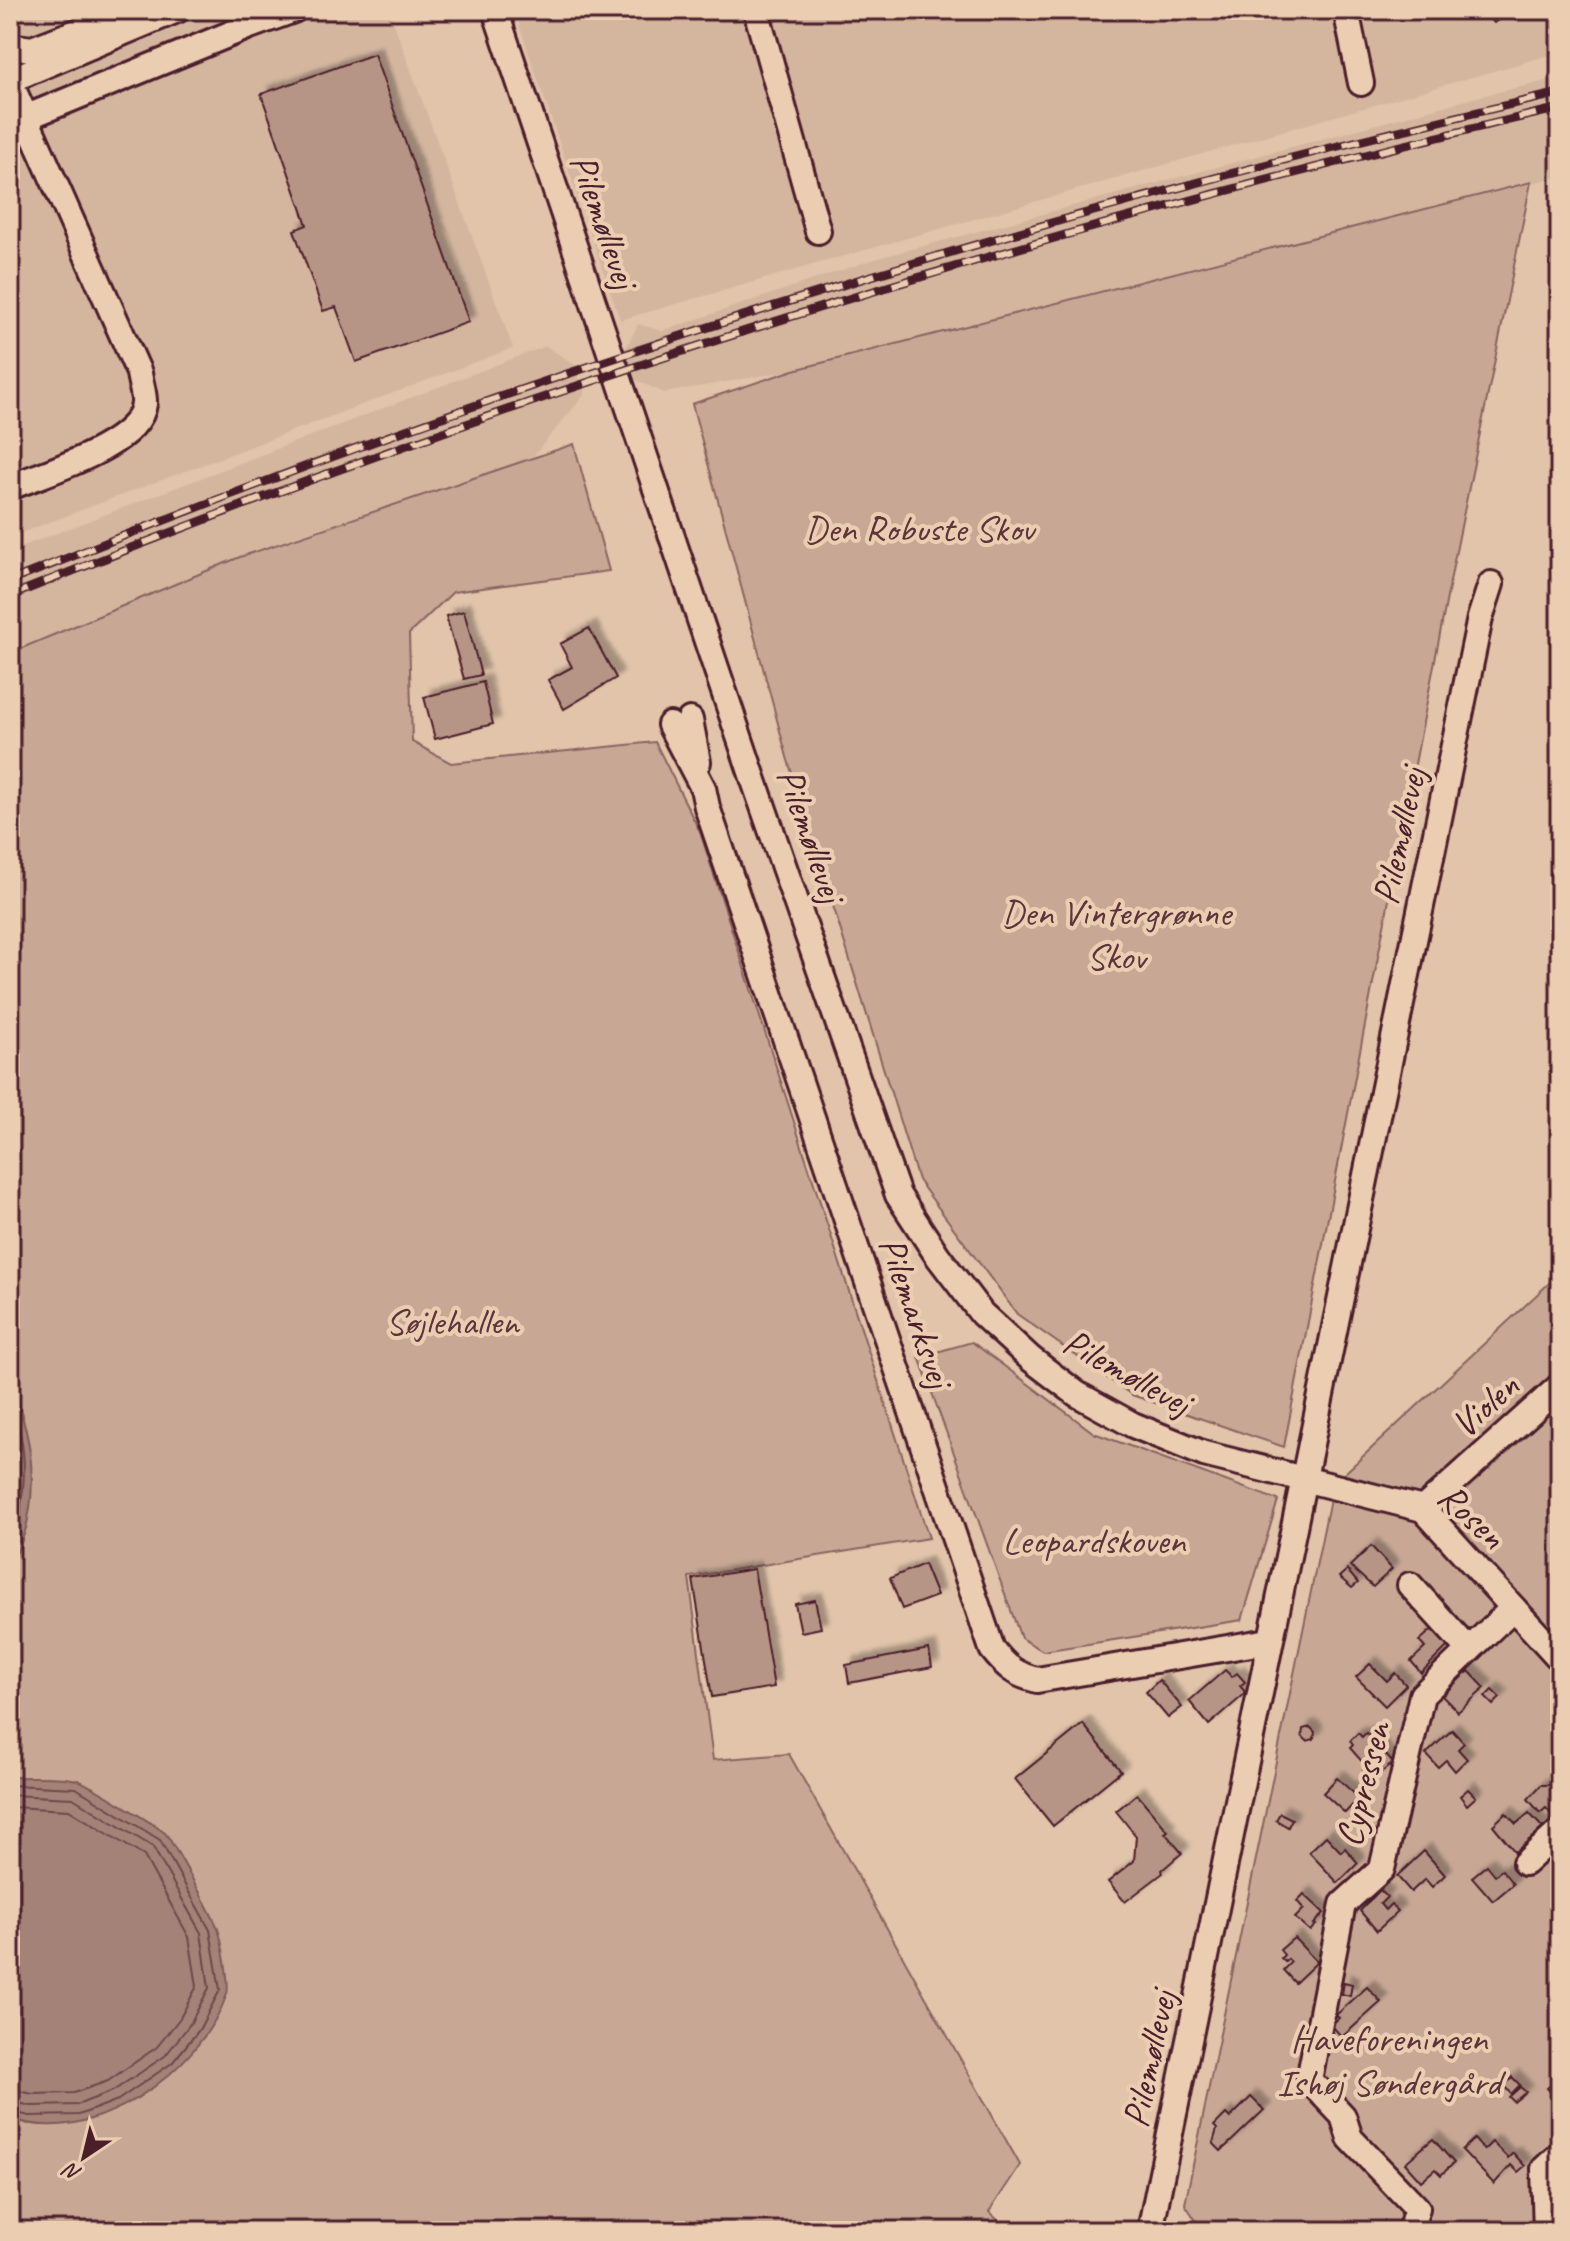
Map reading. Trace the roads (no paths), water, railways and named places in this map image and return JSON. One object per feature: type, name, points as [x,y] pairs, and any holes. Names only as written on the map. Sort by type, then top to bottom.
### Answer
[{"type":"street","points":[[10,46],[32,49],[134,10]]},
{"type":"street","points":[[10,487],[111,445],[133,427],[144,405],[139,373],[18,120],[10,81],[177,10]]},
{"type":"street","points":[[18,120],[294,10]]},
{"type":"street","name":"Pilemøllevej","points":[[495,10],[752,775],[898,1195],[937,1255],[982,1314],[1031,1359],[1077,1394],[1133,1425],[1204,1454],[1305,1479]]},
{"type":"street","points":[[756,10],[818,231]]},
{"type":"street","points":[[1346,10],[1361,83]]},
{"type":"street","name":"Pilemøllevej","points":[[1150,2231],[1480,618],[1491,584]]},
{"type":"street","name":"Pilemarksvej","points":[[680,723],[992,1649],[1005,1665],[1019,1675],[1037,1680],[1269,1641]]},
{"type":"street","name":"Violen","points":[[1423,1509],[1560,1386]]},
{"type":"street","name":"Rosen","points":[[1305,1479],[1423,1509],[1560,1659]]},
{"type":"street","points":[[1410,1585],[1469,1650]]},
{"type":"street","name":"Cypressen","points":[[1410,2231],[1417,2208],[1350,2138],[1343,2116],[1309,2080],[1343,1904],[1382,1869],[1422,1695],[1513,1608]]},
{"type":"street","points":[[1525,1863],[1560,1831]]},
{"type":"street","points":[[1546,2231],[1544,2169],[1560,2154]]},
{"type":"water","points":[[10,1387],[25,1429],[32,1476],[27,1523],[10,1565]]},
{"type":"water","points":[[10,1777],[77,1780],[165,1833],[184,1863],[220,1935],[227,1994],[213,2023],[193,2050],[168,2076],[139,2097],[108,2113],[75,2123],[42,2125],[10,2118]]},
{"type":"railway","points":[[10,581],[390,436],[775,306],[1166,191],[1560,93]]},
{"type":"railway","points":[[10,596],[390,451],[775,322],[970,262],[1166,207],[1560,108]]},
{"type":"park label","name":"Den Robuste Skov","points":[[919,528]]},
{"type":"park label","name":"Den Vintergrønne Skov","points":[[1116,934]]},
{"type":"park label","name":"Søjlehallen","points":[[452,1321]]},
{"type":"park label","name":"Leopardskoven","points":[[1094,1540]]},
{"type":"park label","name":"Haveforeningen Ishøj Søndergård","points":[[1389,2060]]}]
